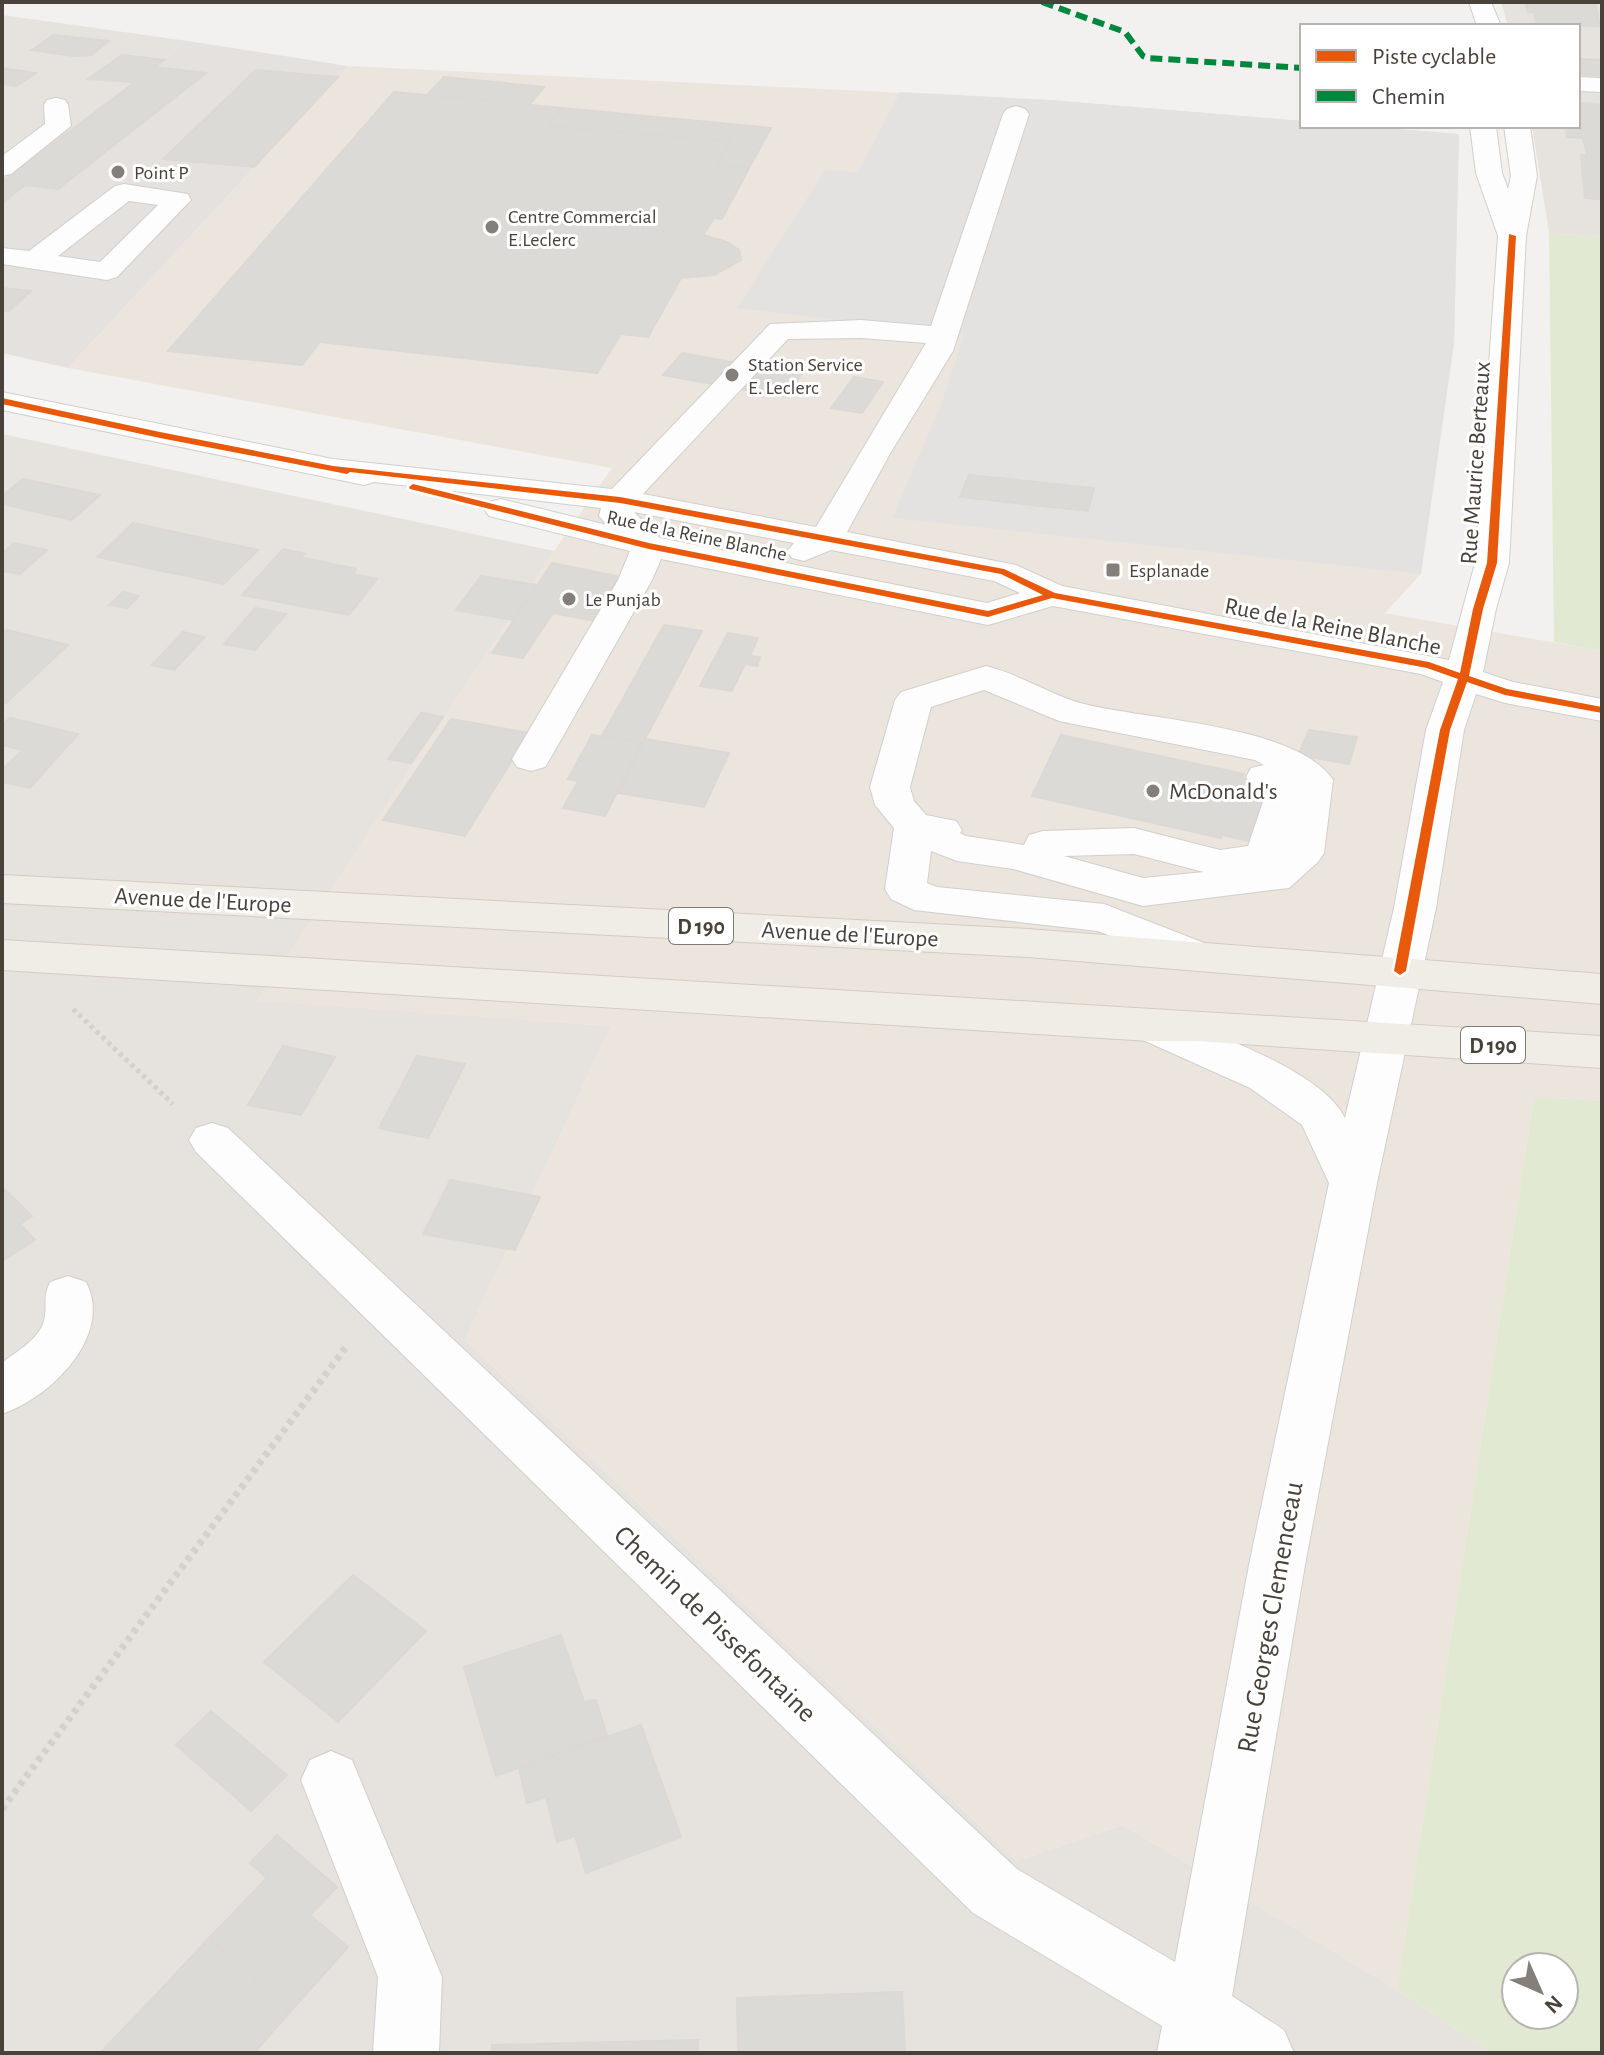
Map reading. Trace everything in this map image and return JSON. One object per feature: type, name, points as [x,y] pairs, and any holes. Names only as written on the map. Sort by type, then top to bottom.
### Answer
[{"type":"main road","name":"Avenue de l'Europe","points":[[2,889],[1028,943],[1602,989]]},
{"type":"main road","name":"D 190","points":[[9,955],[1602,1052]]},
{"type":"street","points":[[1580,84],[1602,85]]},
{"type":"street","points":[[2,168],[58,126],[56,105]]},
{"type":"street","points":[[699,556],[734,551],[791,559],[827,538],[875,452],[938,351],[1016,114]]},
{"type":"street","name":"Rue Maurice Berteaux","points":[[1483,128],[1489,173],[1512,236]]},
{"type":"street","name":"Rue Maurice Berteaux","points":[[1384,1037],[1400,971],[1445,730],[1464,676],[1492,563],[1512,236],[1524,176],[1517,128]]},
{"type":"street","points":[[2,256],[35,260]]},
{"type":"street","points":[[531,759],[635,580],[649,546],[616,516],[620,500],[780,330],[861,329],[942,336]]},
{"type":"street","name":"Rue de la Reine Blanche","points":[[2,401],[335,468],[649,546],[856,590],[988,614],[1052,595]]},
{"type":"street","name":"Rue de la Reine Blanche","points":[[335,468],[620,500],[827,538],[1004,572],[1052,595],[1429,665],[1505,692],[1602,710]]},
{"type":"street","points":[[827,538],[856,590]]},
{"type":"street","points":[[986,677],[1001,634],[1052,595]]},
{"type":"street","points":[[914,826],[1043,844],[1134,841],[1220,863],[1265,857],[1289,783],[1122,742],[1072,713],[986,677],[914,700],[890,787],[895,805],[914,826],[957,848],[1015,856],[1143,892],[1275,878],[1304,853],[1314,780],[1267,750],[1072,713]]},
{"type":"street","points":[[914,826],[906,889],[929,900],[1104,918],[1197,956]]},
{"type":"street","points":[[1150,1025],[1266,1076],[1320,1114],[1353,1183]]},
{"type":"street","name":"Rue Georges Clemenceau","points":[[1195,2032],[1277,1565],[1384,1037]]},
{"type":"street","name":"Chemin de Pissefontaine","points":[[212,1140],[995,1891],[1195,2032],[1261,2053]]},
{"type":"street","points":[[2,1393],[52,1352],[69,1322],[68,1296]]},
{"type":"street","points":[[331,1780],[410,1977],[406,2053]]},
{"type":"path","points":[[9,955],[212,1140]]},
{"type":"path","points":[[2,1809],[380,1301]]},
{"type":"shaded area","points":[[1501,2],[1602,2],[1602,237],[1549,233],[1532,128],[1580,128],[1580,24],[1507,24]]},
{"type":"shaded area","points":[[2,15],[188,41],[2,182]]},
{"type":"shaded area","points":[[188,41],[348,66],[68,368],[2,353],[2,182]]},
{"type":"shaded area","points":[[348,66],[1050,100],[1300,121],[1300,128],[1385,128],[1459,134],[1454,343],[1421,574],[1385,613],[1602,651],[1602,1101],[1534,1097],[1397,1990],[1123,1825],[1017,1861],[465,1340],[611,1026],[257,1001],[612,468],[68,368]]},
{"type":"shaded area","points":[[900,92],[1050,100],[1300,121],[1300,128],[1385,128],[1459,134],[1454,343],[1421,574],[892,518],[942,402],[964,335],[737,308],[825,170],[858,172]]},
{"type":"shaded area","points":[[2,434],[554,551],[258,1000],[611,1026],[465,1340],[1017,1861],[1123,1825],[1397,1990],[1493,2053],[2,2053]]},
{"type":"green space","points":[[1549,233],[1602,237],[1602,651],[1554,642]]},
{"type":"green space","points":[[1534,1097],[1602,1101],[1602,2053],[1493,2053],[1397,1990]]},
{"type":"building","points":[[1525,2],[1595,2],[1600,26],[1537,24],[1534,12],[1528,12]]},
{"type":"building","points":[[54,35],[109,41],[91,55],[74,56],[32,50]]},
{"type":"building","points":[[122,55],[164,60],[135,82],[88,79]]},
{"type":"building","points":[[1580,59],[1602,60],[1602,75],[1580,74]]},
{"type":"building","points":[[155,67],[206,73],[58,189],[25,185],[2,203],[2,182]]},
{"type":"building","points":[[2,68],[36,73],[16,86],[2,84]]},
{"type":"building","points":[[256,70],[338,77],[254,167],[163,159]]},
{"type":"building","points":[[444,77],[544,87],[529,105],[427,95]]},
{"type":"building","name":"Centre Commercial E.Leclerc","points":[[394,92],[562,108],[549,126],[731,141],[717,165],[749,168],[722,219],[714,218],[703,235],[727,242],[739,250],[741,260],[714,275],[681,278],[648,337],[621,334],[597,373],[320,342],[302,365],[168,351]]},
{"type":"building","points":[[1580,103],[1602,105],[1602,199],[1585,198],[1581,155],[1587,155],[1583,138],[1567,137],[1566,128],[1580,128]]},
{"type":"building","points":[[562,108],[771,128],[749,168],[717,165],[731,141],[549,126]]},
{"type":"building","points":[[2,288],[31,291],[9,311],[2,310]]},
{"type":"building","name":"Station Service E. Leclerc","points":[[682,353],[801,375],[786,397],[663,375]]},
{"type":"building","points":[[854,377],[883,382],[862,413],[831,408]]},
{"type":"building","points":[[969,475],[1094,488],[1088,511],[960,497]]},
{"type":"building","points":[[23,479],[100,495],[72,520],[2,504],[2,496]]},
{"type":"building","points":[[133,523],[198,537],[162,571],[98,557]]},
{"type":"building","points":[[198,537],[258,550],[224,584],[162,571]]},
{"type":"building","points":[[14,543],[47,550],[20,574],[2,571],[2,554]]},
{"type":"building","points":[[283,549],[305,554],[300,557],[356,569],[353,574],[377,579],[349,615],[242,595]]},
{"type":"building","name":"Le Punjab","points":[[552,563],[625,578],[595,621],[553,613],[523,658],[492,653]]},
{"type":"building","points":[[481,576],[537,585],[513,620],[456,610]]},
{"type":"building","points":[[123,592],[139,596],[127,608],[109,605]]},
{"type":"building","points":[[255,608],[286,614],[255,650],[224,644]]},
{"type":"building","points":[[664,625],[702,631],[643,743],[602,736]]},
{"type":"building","points":[[7,630],[68,645],[6,703],[2,702],[2,634]]},
{"type":"building","points":[[183,632],[205,637],[174,670],[152,665]]},
{"type":"building","points":[[728,633],[758,638],[750,656],[760,657],[757,666],[745,664],[732,691],[700,686]]},
{"type":"building","points":[[421,713],[443,717],[411,763],[388,759]]},
{"type":"building","points":[[10,718],[78,734],[30,788],[2,782],[2,770],[23,750],[2,745],[2,725]]},
{"type":"building","points":[[451,719],[529,733],[465,836],[383,820]]},
{"type":"building","points":[[1309,730],[1357,737],[1349,764],[1298,755]]},
{"type":"building","points":[[592,735],[643,743],[605,816],[563,808],[578,781],[568,779]]},
{"type":"building","name":"McDonald's","points":[[1061,735],[1244,774],[1242,778],[1273,785],[1254,842],[1222,835],[1221,838],[1032,796]]},
{"type":"building","points":[[645,739],[729,753],[704,807],[618,793]]},
{"type":"building","points":[[283,1046],[335,1057],[301,1115],[248,1105]]},
{"type":"building","points":[[417,1056],[465,1064],[428,1138],[379,1128]]},
{"type":"building","points":[[450,1180],[540,1197],[515,1250],[423,1234]]},
{"type":"building","points":[[2,1187],[32,1216],[20,1224],[35,1240],[2,1261]]},
{"type":"building","points":[[353,1575],[426,1631],[338,1722],[264,1662]]},
{"type":"building","points":[[561,1635],[584,1702],[596,1700],[607,1736],[496,1776],[464,1667]]},
{"type":"building","points":[[211,1711],[287,1775],[251,1811],[176,1745]]},
{"type":"building","points":[[641,1725],[681,1837],[586,1873],[575,1836],[557,1842],[546,1797],[527,1803],[519,1768]]},
{"type":"building","points":[[277,1835],[337,1887],[310,1915],[348,1947],[290,2012],[209,1938],[267,1878],[250,1863]]},
{"type":"building","points":[[209,1938],[290,2012],[254,2053],[211,2053],[153,1998]]},
{"type":"building","points":[[902,1992],[905,2053],[738,2053],[737,1998]]},
{"type":"building","points":[[153,1998],[211,2053],[100,2053]]},
{"type":"building","points":[[698,2040],[698,2053],[492,2053],[492,2045]]},
{"type":"marked path","points":[[1042,2],[1125,32],[1143,56],[1148,58],[1300,68]]},
{"type":"cycle path","points":[[1400,971],[1445,730],[1464,676],[1478,609],[1492,563],[1512,236]]},
{"type":"cycle path","points":[[2,401],[347,471]]},
{"type":"cycle path","points":[[335,468],[620,500],[1004,572],[1052,595],[1429,665],[1505,692],[1602,710]]},
{"type":"cycle path","points":[[413,487],[649,546],[988,614],[1052,595]]},
{"type":"place","name":"Point P","points":[[118,172]]},
{"type":"place","name":"Centre Commercial E.Leclerc","points":[[492,227]]},
{"type":"place","name":"Station Service E. Leclerc","points":[[732,375]]},
{"type":"place","name":"Esplanade","points":[[1113,570]]},
{"type":"place","name":"Le Punjab","points":[[569,599]]},
{"type":"place","name":"McDonald's","points":[[1153,791]]}]
